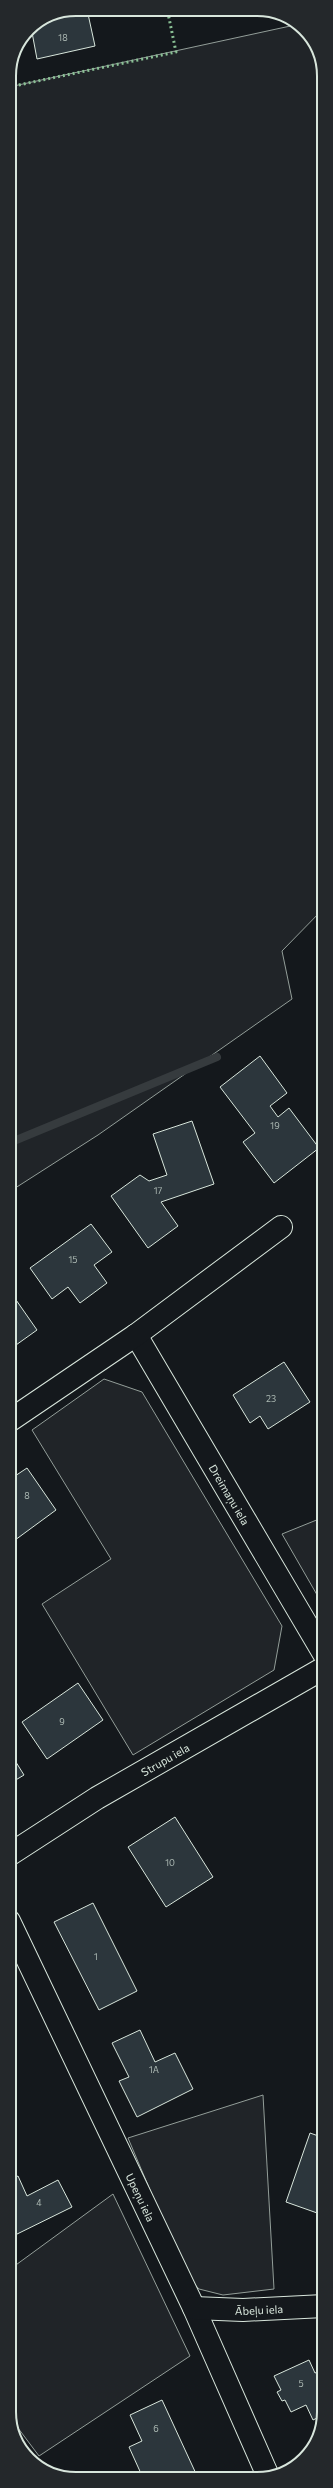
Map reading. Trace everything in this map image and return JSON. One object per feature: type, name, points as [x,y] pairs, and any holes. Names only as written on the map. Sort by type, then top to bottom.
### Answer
[{"type":"street","points":[[16,1416],[136,1335],[281,1226]]},
{"type":"street","name":"Dreimaņu iela","points":[[136,1335],[317,1642]]},
{"type":"street","name":"Strupu iela","points":[[16,1850],[97,1798],[317,1672]]},
{"type":"street","name":"Upeņu iela","points":[[16,1936],[194,2308],[266,2471]]},
{"type":"street","name":"Ābeļu iela","points":[[194,2308],[243,2310],[317,2306]]},
{"type":"shaded area","points":[[290,26],[305,40],[309,46],[315,61],[317,72],[317,915],[282,951],[292,999],[98,1135],[16,1188],[16,85]]},
{"type":"shaded area","points":[[104,1379],[142,1392],[282,1626],[274,1670],[133,1755],[42,1604],[111,1559],[32,1430]]},
{"type":"shaded area","points":[[317,1520],[317,1595],[282,1534]]},
{"type":"shaded area","points":[[263,2095],[274,2289],[223,2295],[199,2289],[186,2275],[128,2138]]},
{"type":"shaded area","points":[[113,2194],[190,2356],[39,2456],[19,2429],[16,2416],[16,2265]]},
{"type":"building","points":[[88,16],[95,46],[37,59],[33,36],[43,26],[64,17]]},
{"type":"building","points":[[260,1056],[287,1093],[270,1106],[278,1117],[289,1108],[317,1145],[317,1150],[274,1183],[243,1142],[255,1133],[220,1087]]},
{"type":"building","points":[[192,1121],[214,1184],[161,1202],[178,1226],[148,1248],[111,1196],[140,1175],[149,1181],[167,1175],[153,1134]]},
{"type":"building","points":[[91,1224],[112,1252],[94,1265],[107,1283],[80,1303],[68,1287],[52,1299],[30,1268]]},
{"type":"building","points":[[16,1300],[37,1330],[16,1345]]},
{"type":"building","points":[[284,1362],[310,1402],[268,1429],[260,1416],[250,1423],[233,1395]]},
{"type":"building","points":[[27,1468],[56,1510],[16,1539],[16,1475]]},
{"type":"building","points":[[78,1683],[103,1720],[47,1759],[22,1722]]},
{"type":"building","points":[[16,1762],[24,1775],[16,1780]]},
{"type":"building","points":[[175,1817],[213,1877],[166,1907],[128,1847]]},
{"type":"building","points":[[93,1903],[137,1991],[99,2010],[54,1922]]},
{"type":"building","points":[[140,2030],[155,2062],[175,2053],[193,2089],[137,2117],[119,2081],[129,2077],[112,2043]]},
{"type":"building","points":[[310,2133],[317,2136],[317,2213],[286,2202]]},
{"type":"building","points":[[18,2176],[27,2196],[58,2180],[72,2207],[16,2235],[16,2177]]},
{"type":"building","points":[[309,2360],[315,2373],[317,2372],[316,2418],[313,2420],[306,2405],[291,2412],[285,2400],[282,2401],[277,2392],[281,2390],[274,2376]]},
{"type":"building","points":[[162,2400],[195,2472],[140,2472],[129,2447],[142,2441],[130,2415]]},
{"type":"waterway","points":[[16,1140],[217,1057]]},
{"type":"hedge","points":[[16,86],[176,52],[169,16]]}]
